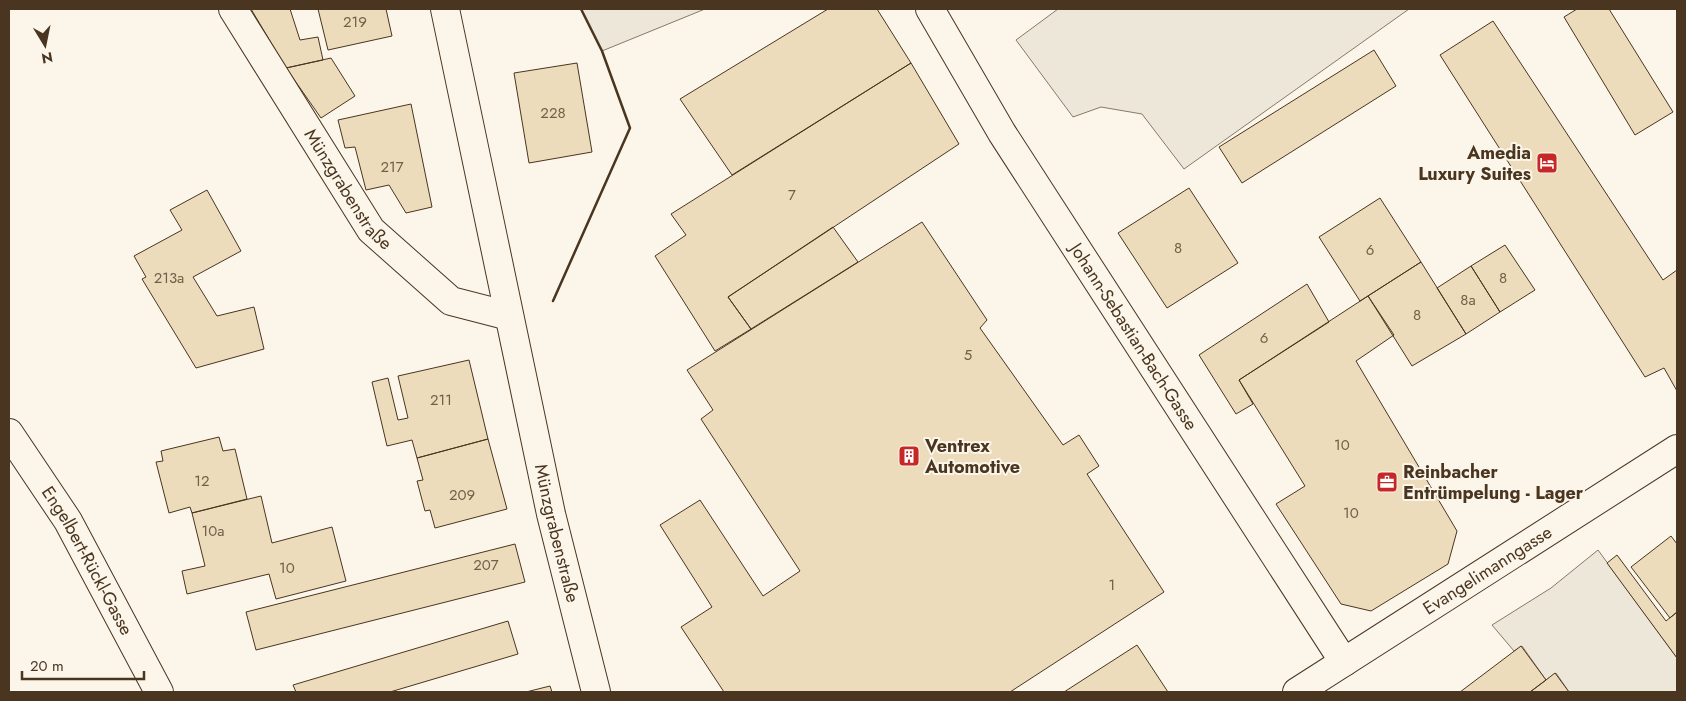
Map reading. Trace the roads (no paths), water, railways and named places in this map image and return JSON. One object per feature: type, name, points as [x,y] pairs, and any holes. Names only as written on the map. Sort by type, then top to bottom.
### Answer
[{"type":"street","name":"Münzgrabenstraße","points":[[233,9],[371,230],[450,301],[509,316]]},
{"type":"street","name":"Münzgrabenstraße","points":[[445,9],[560,555],[596,692]]},
{"type":"street","name":"Johann-Sebastian-Bach-Gasse","points":[[930,9],[1002,133],[1344,662]]},
{"type":"street","name":"Engelbert-Rückl-Gasse","points":[[9,434],[68,521],[159,692]]},
{"type":"street","name":"Evangelimanngasse","points":[[1297,692],[1677,448]]},
{"type":"place","name":"Amedia Luxury Suites","points":[[1547,163]]},
{"type":"place","name":"Ventrex Automotive","points":[[909,456]]},
{"type":"place","name":"Reinbacher Entrümpelung - Lager","points":[[1387,482]]}]
